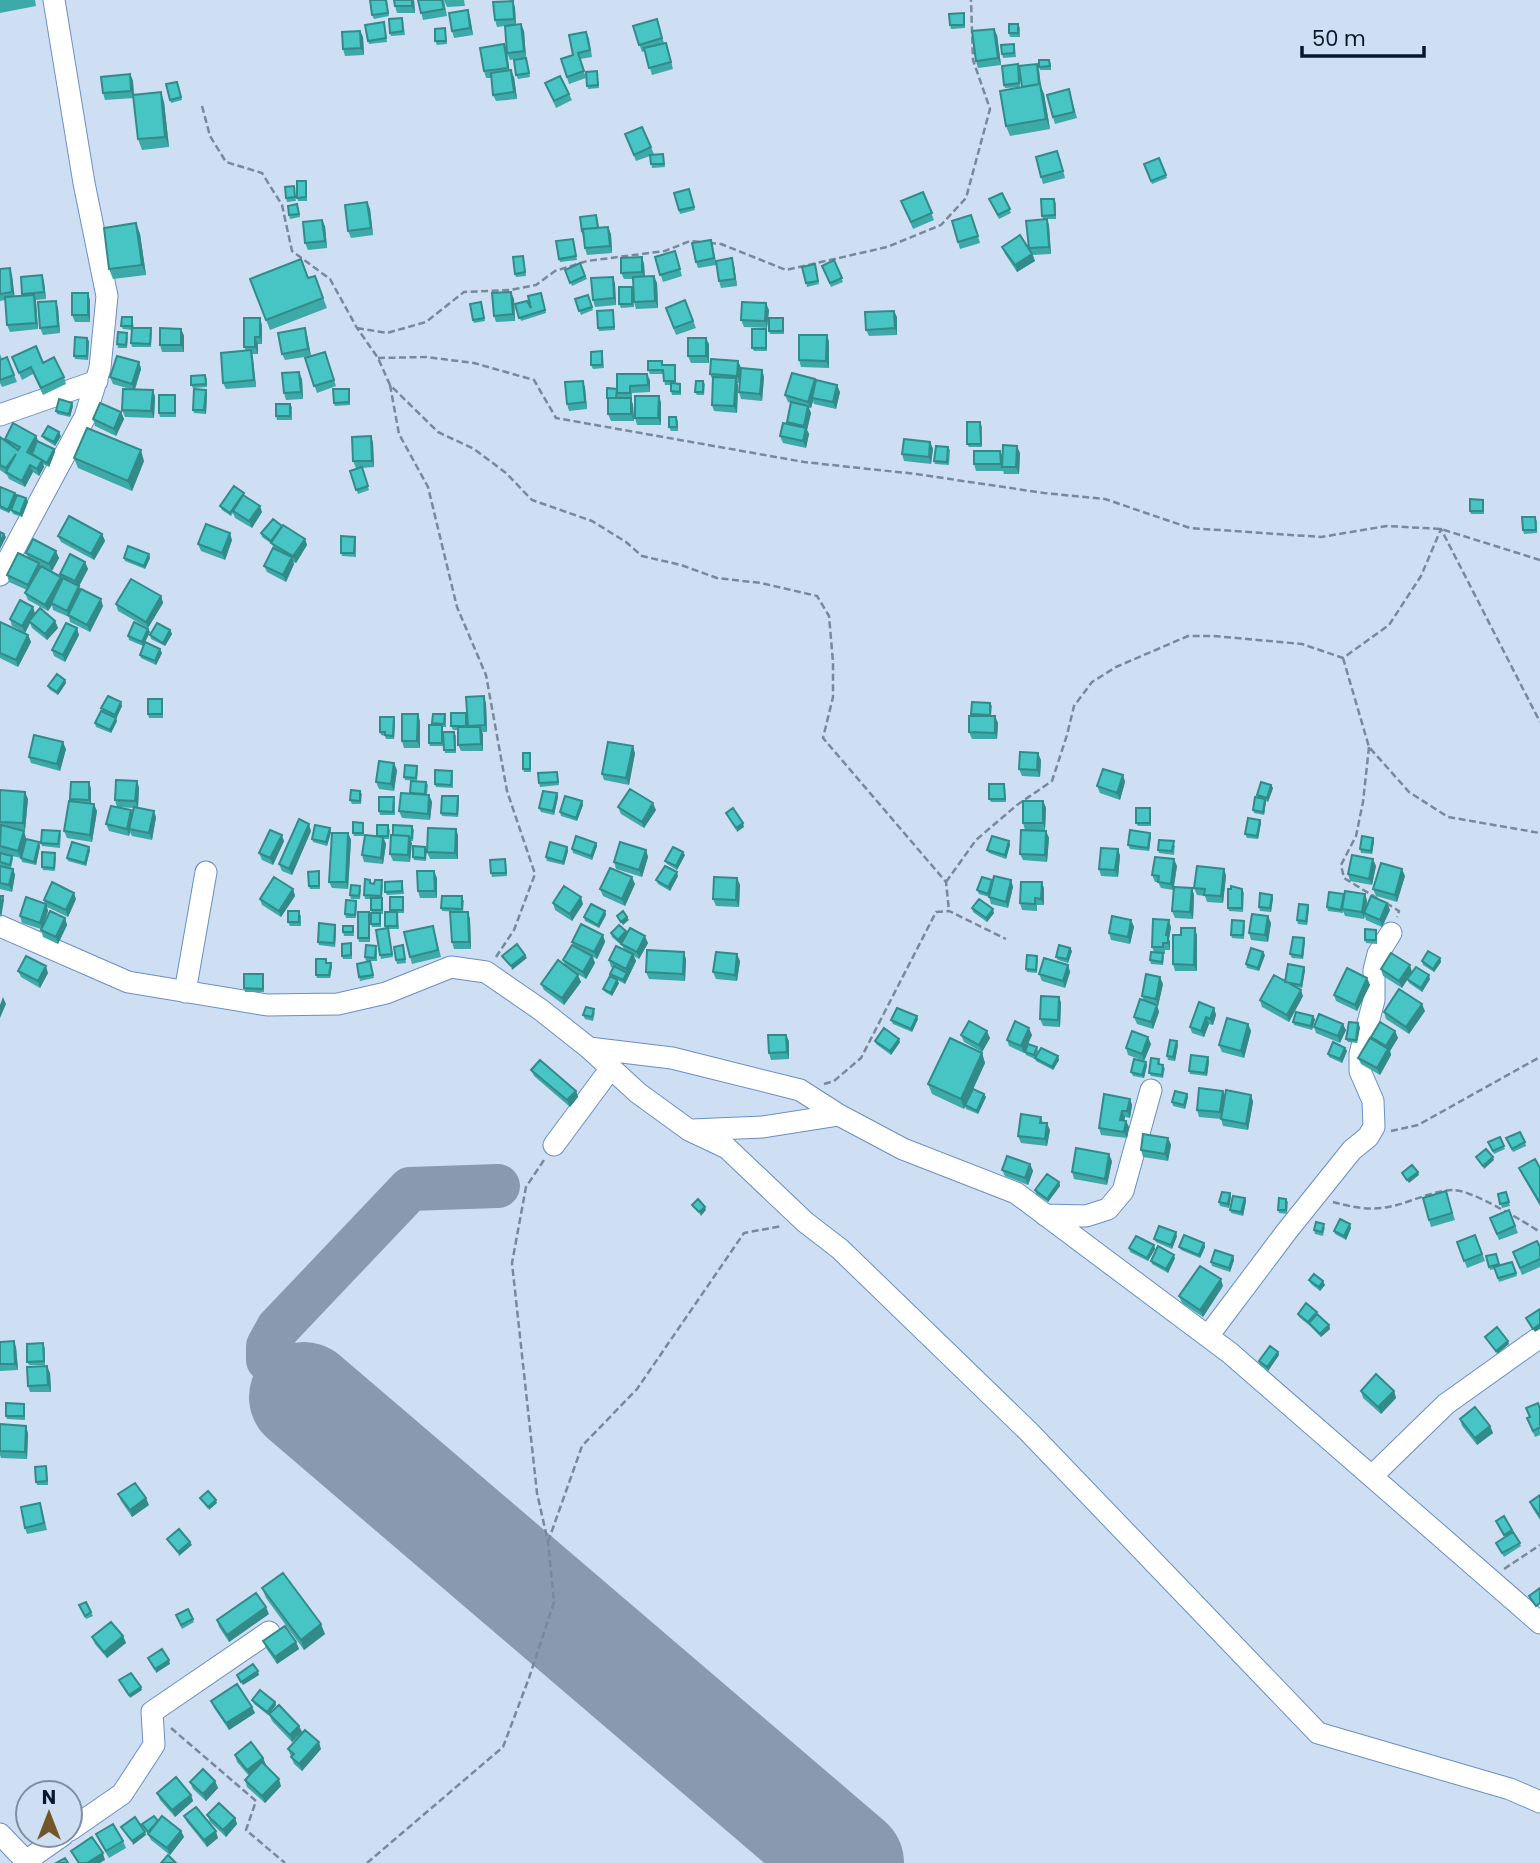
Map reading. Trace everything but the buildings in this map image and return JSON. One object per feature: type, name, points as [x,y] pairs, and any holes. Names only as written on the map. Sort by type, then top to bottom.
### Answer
[{"type":"street","points":[[0,575],[85,417],[100,368],[107,296],[84,183],[54,0]]},
{"type":"street","points":[[0,415],[97,381]]},
{"type":"street","points":[[185,992],[205,872]]},
{"type":"street","points":[[0,926],[128,982],[267,1005],[338,1004],[386,993],[450,967],[486,972],[589,1048],[638,1093],[689,1130],[727,1149],[805,1222],[840,1250],[1030,1432],[1318,1733],[1510,1789],[1540,1802]]},
{"type":"street","points":[[1208,1336],[1287,1231],[1352,1150],[1368,1137],[1374,1128],[1373,1101],[1360,1071],[1360,1054],[1374,1000],[1374,970],[1378,954],[1391,933]]},
{"type":"street","points":[[589,1048],[672,1058],[800,1090],[839,1115],[903,1149],[1016,1193],[1230,1353],[1540,1623]]},
{"type":"street","points":[[554,1145],[611,1068]]},
{"type":"street","points":[[1045,1215],[1086,1216],[1108,1209],[1123,1191],[1151,1090]]},
{"type":"street","points":[[689,1130],[763,1127],[839,1115]]},
{"type":"street","points":[[1372,1476],[1446,1404],[1540,1337]]},
{"type":"street","points":[[84,1820],[122,1794],[154,1745],[152,1712],[269,1632]]},
{"type":"street","points":[[0,1834],[27,1862],[44,1849]]},
{"type":"path","points":[[357,328],[387,333],[426,323],[464,292],[510,290],[536,285],[555,271],[587,261],[665,251],[690,241],[721,244],[786,270],[887,247],[941,225],[966,198],[990,109],[973,60],[971,0]]},
{"type":"path","points":[[202,106],[210,136],[226,162],[262,173],[282,205],[292,251],[330,279],[357,328],[378,358],[390,385],[399,434],[428,487],[457,607],[486,675],[508,791],[535,874],[514,930],[486,972]]},
{"type":"path","points":[[378,358],[426,357],[474,363],[534,380],[556,418],[804,463],[916,474],[1105,499],[1190,528],[1321,537],[1387,526],[1441,529],[1540,560]]},
{"type":"path","points":[[390,385],[438,432],[474,449],[506,473],[532,500],[592,521],[642,555],[717,578],[761,583],[817,596],[829,616],[833,662],[833,697],[823,738],[946,882],[949,911]]},
{"type":"path","points":[[1343,658],[1389,625],[1421,576],[1441,529]]},
{"type":"path","points":[[1441,529],[1540,722]]},
{"type":"path","points":[[946,882],[976,840],[1017,805],[1052,781],[1074,706],[1092,682],[1116,667],[1188,636],[1302,644],[1343,658]]},
{"type":"path","points":[[1343,658],[1369,747],[1356,836],[1341,865],[1344,878],[1399,911],[1391,933]]},
{"type":"path","points":[[1369,747],[1409,792],[1448,817],[1540,833]]},
{"type":"path","points":[[800,1090],[834,1081],[861,1058],[936,912],[949,911],[1006,939]]},
{"type":"path","points":[[1368,1137],[1418,1125],[1540,1057]]},
{"type":"path","points":[[367,1863],[503,1747],[554,1602],[548,1542],[537,1493],[512,1263],[526,1187],[554,1145]]},
{"type":"path","points":[[1315,1198],[1353,1208],[1382,1209],[1429,1193],[1456,1190],[1505,1210],[1540,1232]]},
{"type":"path","points":[[548,1542],[583,1446],[637,1390],[744,1233],[805,1222]]},
{"type":"path","points":[[1489,1578],[1540,1545]]},
{"type":"path","points":[[152,1712],[256,1801],[246,1830],[285,1863]]},
{"type":"taxiway","points":[[304,1397],[268,1360],[268,1346],[278,1328],[410,1189],[498,1186]]},
{"type":"runway","points":[[304,1397],[849,1863]]}]
